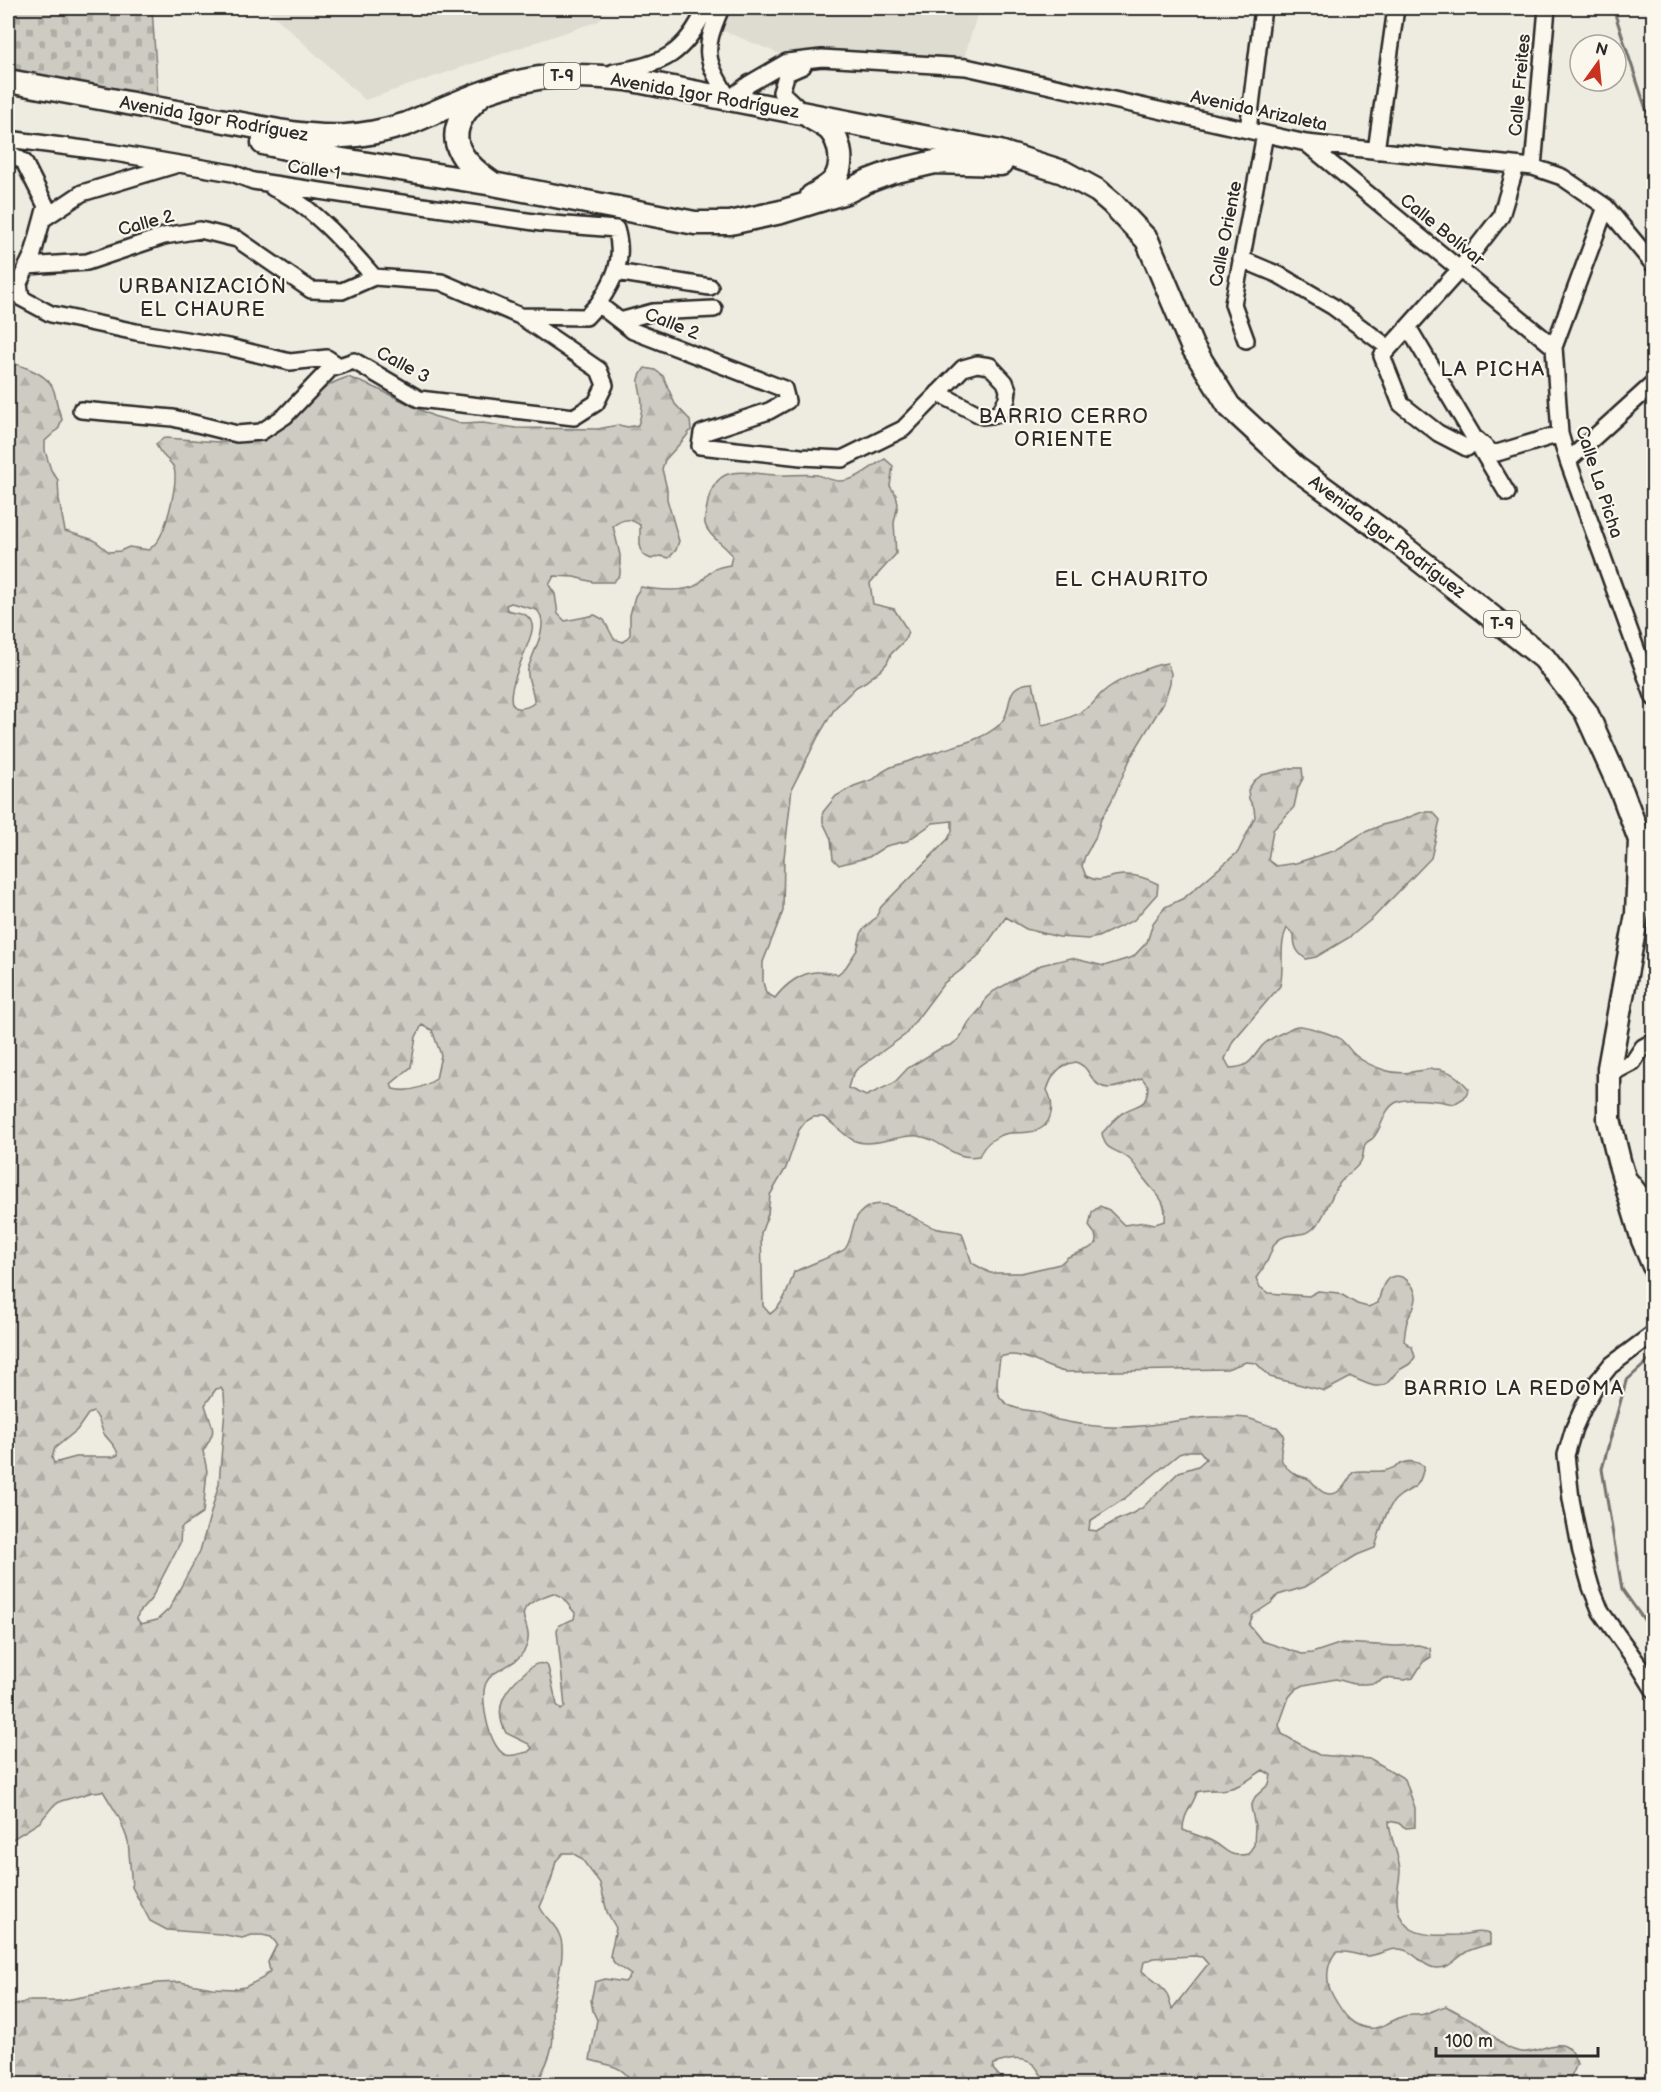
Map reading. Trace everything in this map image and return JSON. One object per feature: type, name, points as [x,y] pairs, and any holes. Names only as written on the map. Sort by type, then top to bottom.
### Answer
[{"type":"highway","name":"Avenida Igor Rodríguez","points":[[8,81],[316,137],[344,138],[389,129],[507,86],[538,78],[590,76],[627,79],[1000,152],[1064,172],[1083,182],[1112,203],[1147,240],[1192,346],[1229,406],[1296,468],[1393,539],[1544,658],[1586,712],[1622,792],[1640,840],[1637,914],[1609,1068],[1609,1119],[1619,1161],[1653,1266]]},
{"type":"highway","name":"T-9","points":[[481,95],[465,110],[458,122],[456,136],[464,159],[473,170],[493,184]]},
{"type":"highway","name":"Avenida Igor Rodríguez","points":[[8,96],[337,159],[493,184],[695,223],[730,223],[767,216],[846,192],[892,172],[936,162],[998,163],[1033,170],[1061,179],[1112,203]]},
{"type":"highway","name":"T-9","points":[[767,216],[823,190],[835,180],[841,159],[836,138],[828,128],[805,114]]},
{"type":"highway","name":"Avenida Igor Rodríguez","points":[[1619,1161],[1625,1179],[1638,1196],[1653,1206]]},
{"type":"street","points":[[590,76],[652,65],[682,47],[706,8]]},
{"type":"street","points":[[721,8],[707,47],[712,69],[729,99]]},
{"type":"street","points":[[1248,130],[1263,8]]},
{"type":"street","points":[[1376,151],[1396,8]]},
{"type":"street","name":"Calle Freites","points":[[1533,167],[1547,8]]},
{"type":"street","points":[[805,114],[781,92],[783,84],[787,73],[822,57]]},
{"type":"street","name":"Avenida Arizaleta","points":[[729,99],[749,84],[787,62],[822,57],[966,67],[1306,143],[1533,167],[1562,177],[1606,207],[1653,266]]},
{"type":"street","name":"Calle Oriente","points":[[1246,340],[1233,304],[1265,134]]},
{"type":"street","name":"Calle 1","points":[[8,139],[180,164],[232,173],[253,181],[541,223],[616,229],[621,245],[616,272]]},
{"type":"street","name":"Calle Bolívar","points":[[1306,143],[1554,347]]},
{"type":"street","points":[[8,152],[24,162],[46,207],[33,254],[27,266]]},
{"type":"street","points":[[43,219],[82,193],[180,164]]},
{"type":"street","points":[[1476,439],[1467,448],[1438,433],[1401,404],[1382,356],[1460,269],[1500,216],[1516,166]]},
{"type":"street","points":[[253,181],[285,193],[337,235],[374,277]]},
{"type":"street","name":"Calle La Picha","points":[[1606,207],[1554,347],[1560,434],[1653,698]]},
{"type":"street","name":"Calle 2","points":[[27,266],[87,262],[164,236],[200,230],[237,239],[311,290],[342,291],[374,277],[441,282],[520,316],[586,317],[598,304],[633,331],[784,389],[787,401],[769,411],[702,434],[700,446],[842,459],[903,429],[938,393]]},
{"type":"street","points":[[1241,259],[1279,275],[1332,306],[1389,348]]},
{"type":"street","name":"Calle 3","points":[[27,266],[19,283],[21,298],[51,315],[229,347],[290,362],[327,358],[339,366],[354,361],[419,399],[574,417],[597,403],[605,385],[599,370],[520,316]]},
{"type":"street","points":[[598,304],[616,272],[710,287]]},
{"type":"street","points":[[620,321],[653,312],[714,309]]},
{"type":"street","points":[[1408,327],[1507,493]]},
{"type":"street","points":[[81,410],[173,418],[237,434],[261,432],[285,416],[330,369],[339,366]]},
{"type":"street","points":[[1568,460],[1653,383]]},
{"type":"street","points":[[1476,439],[1491,452],[1497,453],[1560,434]]},
{"type":"street","points":[[1609,1068],[1616,1071],[1633,1062],[1643,1047],[1653,1041]]},
{"type":"street","points":[[1653,1334],[1610,1366],[1598,1381],[1578,1420],[1566,1455],[1581,1552],[1600,1612],[1638,1664],[1653,1690]]},
{"type":"shaded area","points":[[266,8],[606,8],[599,21],[365,100]]},
{"type":"shaded area","points":[[723,8],[979,8],[962,65],[790,58],[714,27]]},
{"type":"green space","points":[[8,8],[152,8],[158,99],[8,72]]},
{"type":"green space","points":[[8,362],[42,375],[54,391],[62,419],[59,428],[45,441],[45,451],[51,470],[58,480],[65,531],[94,540],[109,552],[129,547],[149,550],[164,529],[174,490],[175,472],[156,444],[164,438],[236,442],[264,436],[284,424],[324,389],[348,377],[433,416],[462,424],[483,423],[516,428],[598,429],[618,425],[628,427],[638,425],[640,418],[642,405],[639,378],[641,373],[645,368],[655,370],[663,376],[675,404],[690,420],[691,430],[665,460],[662,469],[667,499],[679,541],[676,550],[669,558],[660,556],[651,559],[643,555],[640,545],[640,525],[630,520],[623,520],[613,526],[620,555],[620,575],[613,582],[593,582],[574,577],[554,576],[549,585],[555,594],[558,614],[565,621],[595,615],[604,620],[614,639],[623,642],[630,635],[630,615],[635,596],[641,587],[662,590],[686,589],[698,584],[714,569],[730,565],[732,555],[710,533],[705,524],[708,501],[718,480],[726,475],[743,472],[781,475],[812,474],[840,481],[858,476],[885,459],[893,466],[890,486],[896,495],[898,504],[894,523],[896,554],[870,583],[873,604],[894,609],[908,631],[905,640],[891,654],[881,670],[856,687],[835,708],[792,788],[784,858],[783,911],[763,962],[763,982],[766,993],[775,998],[800,976],[813,972],[838,974],[846,967],[857,950],[862,931],[876,917],[881,907],[948,839],[952,831],[952,821],[933,823],[907,841],[886,846],[869,857],[839,865],[833,859],[831,839],[823,822],[823,812],[836,796],[874,779],[891,767],[970,741],[992,730],[1004,719],[1012,693],[1023,684],[1033,683],[1042,725],[1079,713],[1116,683],[1143,670],[1167,663],[1171,673],[1164,702],[1132,755],[1101,819],[1095,839],[1082,866],[1086,876],[1094,879],[1126,875],[1148,879],[1158,884],[1157,894],[1134,920],[1098,937],[1088,939],[1059,937],[1026,929],[1006,917],[977,958],[944,983],[905,1035],[856,1070],[848,1088],[866,1096],[894,1083],[908,1068],[941,1048],[951,1045],[959,1039],[986,998],[994,991],[1041,965],[1071,958],[1104,966],[1133,957],[1147,942],[1153,923],[1165,907],[1184,898],[1238,852],[1255,817],[1248,790],[1262,775],[1302,768],[1303,778],[1298,788],[1294,807],[1273,830],[1268,860],[1276,866],[1296,863],[1336,850],[1363,833],[1422,812],[1433,812],[1440,820],[1431,858],[1373,918],[1350,937],[1316,957],[1306,959],[1298,951],[1294,935],[1287,928],[1283,942],[1280,986],[1233,1041],[1225,1059],[1230,1068],[1242,1066],[1249,1062],[1270,1039],[1297,1026],[1303,1026],[1339,1038],[1358,1057],[1380,1069],[1397,1073],[1428,1069],[1447,1071],[1469,1089],[1464,1098],[1454,1104],[1416,1099],[1400,1101],[1391,1106],[1376,1134],[1365,1145],[1361,1161],[1339,1184],[1315,1227],[1310,1231],[1284,1237],[1276,1242],[1256,1278],[1260,1287],[1268,1293],[1309,1296],[1318,1291],[1339,1293],[1357,1304],[1368,1307],[1378,1303],[1383,1286],[1389,1278],[1403,1277],[1413,1287],[1416,1296],[1406,1324],[1404,1341],[1412,1347],[1415,1357],[1382,1385],[1369,1384],[1351,1377],[1325,1391],[1270,1377],[1256,1363],[1246,1362],[1227,1369],[1065,1372],[1024,1357],[1008,1355],[1000,1357],[997,1388],[1000,1397],[1012,1407],[1037,1412],[1058,1420],[1089,1425],[1131,1427],[1225,1417],[1246,1418],[1277,1427],[1284,1435],[1281,1458],[1286,1467],[1308,1479],[1321,1491],[1330,1494],[1339,1491],[1353,1472],[1388,1470],[1412,1461],[1424,1466],[1417,1485],[1400,1495],[1388,1510],[1375,1548],[1357,1555],[1305,1587],[1278,1595],[1271,1603],[1253,1615],[1249,1625],[1262,1641],[1302,1654],[1342,1643],[1418,1645],[1430,1648],[1431,1657],[1423,1662],[1413,1678],[1404,1680],[1385,1678],[1375,1683],[1365,1684],[1354,1684],[1336,1679],[1304,1685],[1296,1689],[1289,1697],[1279,1725],[1282,1734],[1319,1755],[1371,1759],[1405,1779],[1415,1808],[1415,1827],[1406,1828],[1389,1821],[1399,1864],[1397,1899],[1403,1921],[1417,1932],[1426,1934],[1458,1935],[1478,1932],[1490,1934],[1490,1944],[1468,1951],[1441,1968],[1431,1967],[1400,1949],[1368,1956],[1336,1952],[1330,1962],[1329,1985],[1344,2014],[1354,2023],[1367,2028],[1375,2028],[1404,2016],[1424,2014],[1446,2006],[1479,2024],[1505,2046],[1516,2051],[1530,2052],[1552,2045],[1566,2047],[1577,2064],[1568,2084],[1065,2084],[1046,2079],[1033,2064],[1019,2059],[994,2064],[993,2069],[1003,2080],[1016,2081],[1019,2084],[633,2084],[620,2070],[590,2060],[597,2020],[591,2000],[595,1982],[605,1979],[625,1982],[631,1975],[615,1964],[610,1956],[616,1928],[607,1912],[600,1883],[581,1858],[572,1853],[563,1853],[556,1861],[551,1881],[540,1907],[557,1930],[562,1942],[562,1952],[552,2013],[552,2046],[546,2066],[536,2084],[8,2084],[8,2008],[27,2001],[60,2001],[158,1983],[180,1982],[212,1988],[245,1987],[263,1978],[270,1971],[268,1962],[277,1944],[271,1937],[262,1935],[242,1938],[167,1930],[150,1921],[132,1887],[128,1841],[119,1817],[103,1791],[61,1801],[53,1806],[40,1822],[8,1842]],"holes":[[[511,603],[537,610],[541,616],[541,631],[528,669],[534,703],[522,708],[517,708],[512,704],[511,695],[532,626],[526,615],[507,610],[506,605]],[[422,1025],[432,1030],[441,1055],[436,1079],[416,1088],[393,1089],[391,1084],[411,1067],[416,1037]],[[1076,1062],[1080,1064],[1103,1087],[1116,1087],[1142,1078],[1148,1086],[1144,1102],[1121,1114],[1102,1133],[1108,1147],[1131,1160],[1160,1198],[1164,1207],[1165,1221],[1155,1224],[1145,1222],[1124,1225],[1109,1210],[1100,1206],[1092,1212],[1089,1226],[1095,1234],[1097,1243],[1088,1249],[1068,1257],[1060,1264],[1021,1273],[990,1273],[972,1263],[962,1233],[935,1228],[897,1209],[877,1204],[859,1214],[845,1249],[794,1272],[782,1301],[770,1314],[763,1306],[761,1233],[768,1214],[770,1195],[786,1168],[799,1130],[805,1122],[813,1117],[823,1117],[849,1138],[860,1142],[868,1143],[918,1136],[934,1141],[954,1153],[969,1157],[979,1156],[988,1143],[998,1137],[1009,1133],[1029,1132],[1043,1127],[1050,1117],[1051,1110],[1047,1090],[1049,1084],[1057,1071],[1065,1065]],[[221,1388],[224,1393],[225,1409],[219,1484],[200,1551],[169,1609],[157,1620],[141,1624],[137,1619],[138,1614],[151,1599],[180,1543],[181,1528],[203,1513],[207,1471],[203,1451],[213,1432],[205,1405],[216,1389]],[[93,1412],[118,1455],[76,1457],[54,1463],[52,1458],[55,1448],[77,1430],[88,1414]],[[1200,1451],[1206,1459],[1198,1466],[1179,1472],[1142,1508],[1098,1531],[1089,1530],[1090,1521],[1124,1499],[1179,1454]],[[553,1593],[562,1597],[575,1613],[574,1619],[559,1625],[557,1630],[565,1707],[561,1710],[557,1705],[548,1667],[541,1664],[530,1668],[510,1686],[503,1700],[500,1715],[506,1733],[529,1744],[532,1748],[528,1752],[506,1755],[500,1751],[490,1734],[485,1711],[484,1690],[489,1678],[515,1661],[524,1651],[528,1641],[524,1618],[527,1606]],[[1263,1770],[1271,1775],[1269,1784],[1255,1797],[1251,1807],[1255,1826],[1254,1845],[1248,1854],[1235,1855],[1210,1840],[1183,1830],[1186,1815],[1197,1792],[1223,1790],[1242,1784]],[[1193,1956],[1202,1957],[1208,1964],[1172,2009],[1167,1994],[1161,1986],[1142,1971],[1144,1962],[1154,1958]]]},
{"type":"waterway","points":[[1613,8],[1646,109],[1654,123]]},
{"type":"waterway","points":[[1654,1353],[1626,1381],[1602,1469],[1622,1589],[1654,1634]]},
{"type":"district","name":"URBANIZACIÓN EL CHAURE","points":[[203,298]]},
{"type":"district","name":"LA PICHA","points":[[1493,369]]},
{"type":"district","name":"BARRIO CERRO ORIENTE","points":[[1064,428]]},
{"type":"district","name":"EL CHAURITO","points":[[1132,579]]},
{"type":"district","name":"BARRIO LA REDOMA","points":[[1514,1389]]}]
